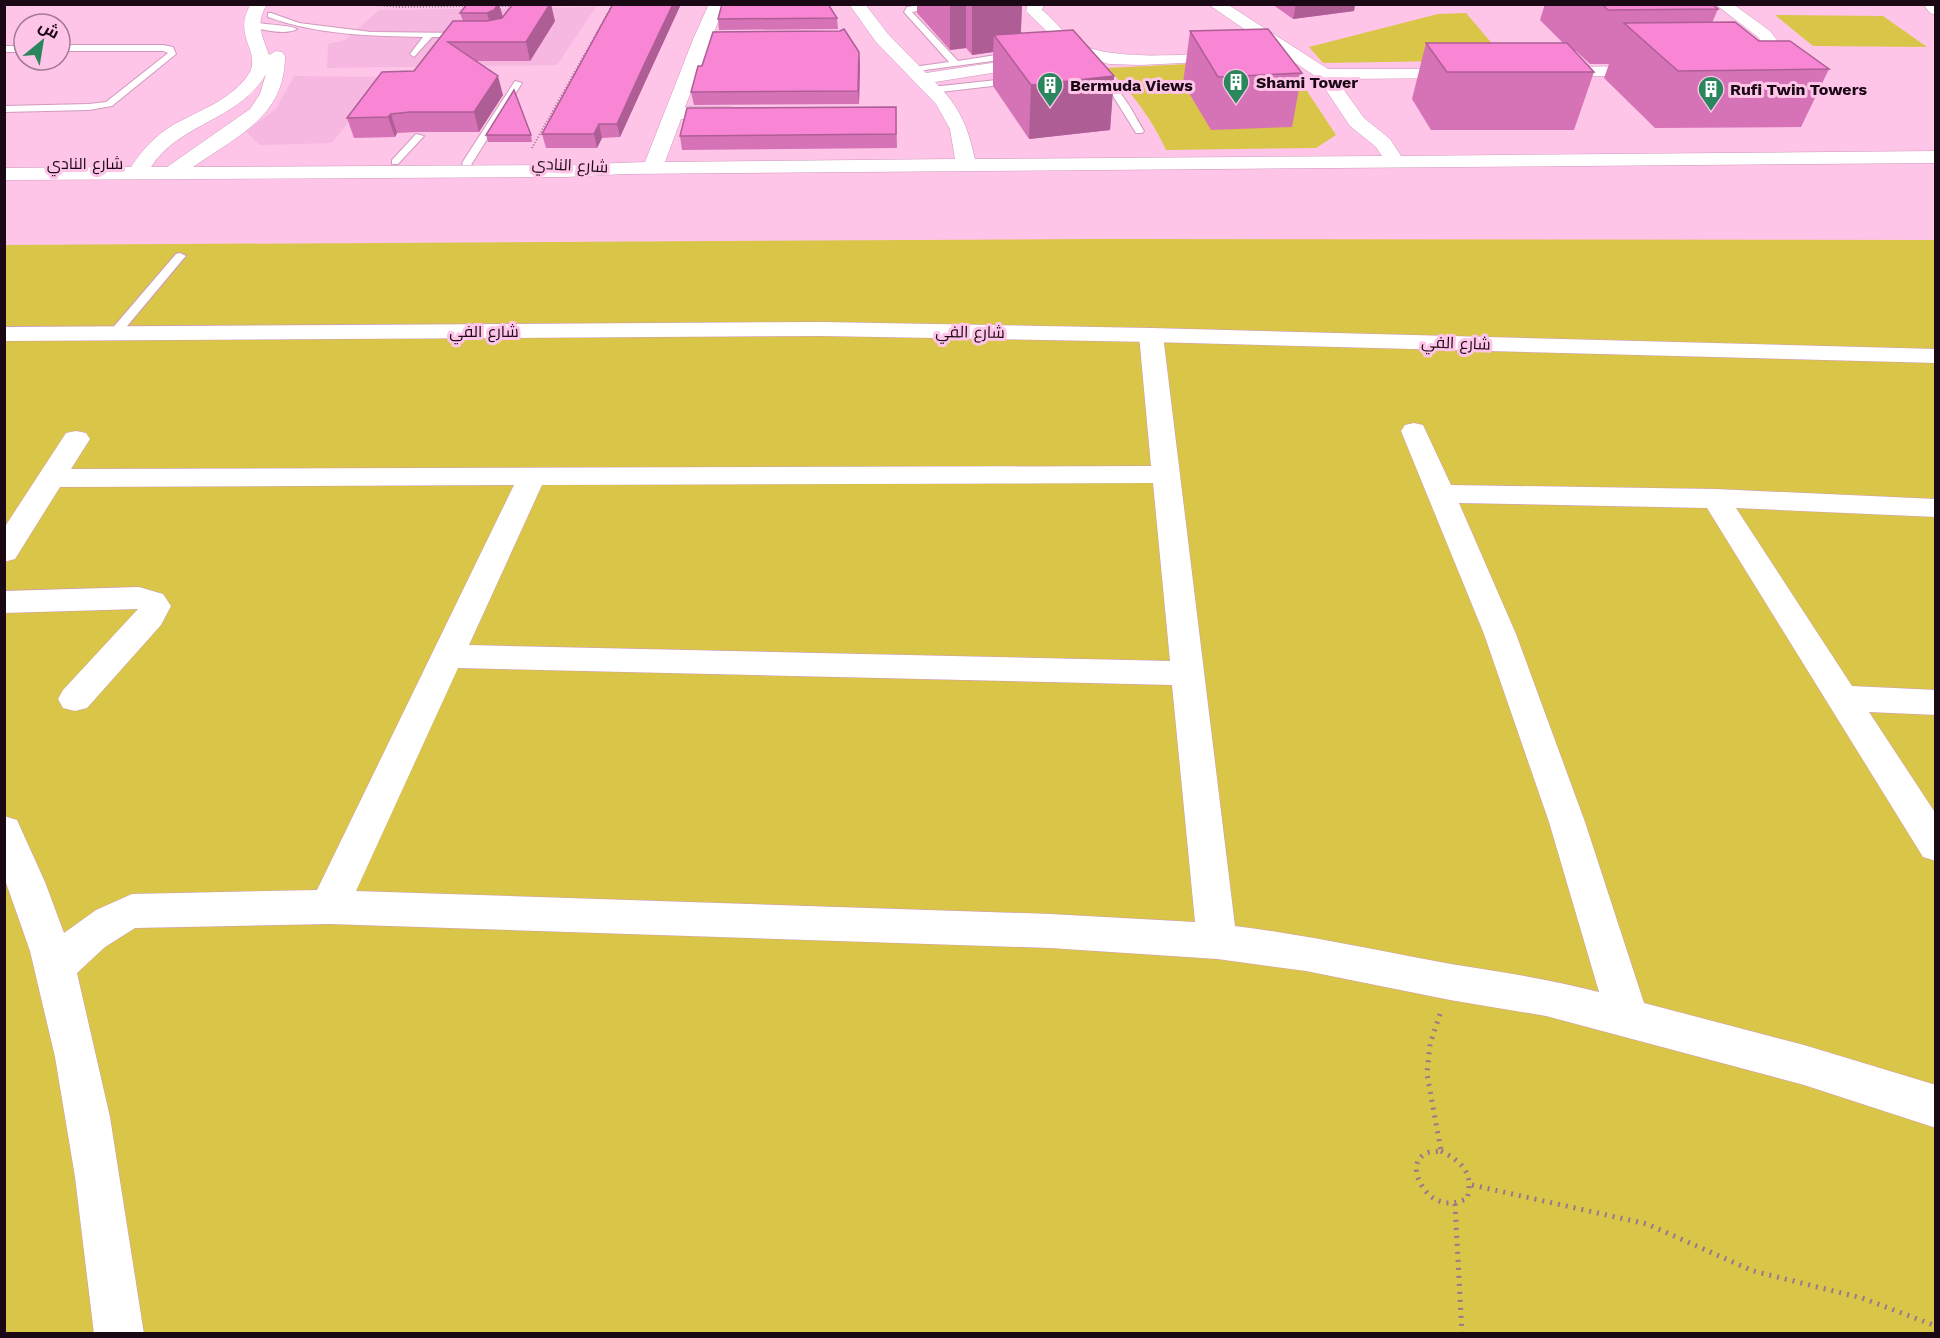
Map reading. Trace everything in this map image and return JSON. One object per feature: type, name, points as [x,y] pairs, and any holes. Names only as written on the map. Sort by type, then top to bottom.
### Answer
[{"type":"street","points":[[653,168],[702,37],[717,4]]},
{"type":"street","points":[[856,4],[878,33],[952,115],[963,143],[966,165]]},
{"type":"street","points":[[1036,4],[1035,11],[1073,47],[1108,59],[1140,60],[1288,53]]},
{"type":"street","points":[[1215,4],[1324,74],[1357,122],[1383,143],[1395,161]]},
{"type":"street","points":[[1722,4],[1764,34],[1775,48],[1772,59],[1766,63],[1733,70]]},
{"type":"street","points":[[1930,4],[1935,10]]},
{"type":"street","points":[[139,168],[151,150],[172,133],[226,103],[253,82],[258,75],[262,52],[250,31],[249,24],[269,13],[277,62],[272,90],[267,101],[243,125],[180,167]]},
{"type":"street","points":[[702,37],[725,37]]},
{"type":"street","points":[[922,80],[1017,59]]},
{"type":"street","points":[[1536,72],[1666,71]]},
{"type":"street","points":[[1324,74],[1477,72]]},
{"type":"street","points":[[674,113],[746,113]]},
{"type":"street","points":[[1357,122],[1362,144],[1373,161]]},
{"type":"street","points":[[624,168],[1935,157]]},
{"type":"street","name":"شارع النادي","points":[[4,174],[139,168],[395,162],[524,163],[624,168]]},
{"type":"street","name":"شارع النادي","points":[[4,164],[139,168]]},
{"type":"street","name":"شارع النادي","points":[[180,167],[566,171],[624,168]]},
{"type":"street","name":"شارع الفي","points":[[4,334],[822,329],[1151,335],[1935,356]]},
{"type":"street","points":[[1151,335],[1217,942]]},
{"type":"street","points":[[1414,431],[1504,645],[1567,822],[1627,1017]]},
{"type":"street","points":[[4,552],[76,439]]},
{"type":"street","points":[[50,478],[1166,474]]},
{"type":"street","points":[[329,907],[533,476]]},
{"type":"street","points":[[1439,494],[1715,498],[1935,508]]},
{"type":"street","points":[[1715,498],[1935,846]]},
{"type":"street","points":[[4,602],[139,598],[152,602],[155,606],[150,616],[75,699]]},
{"type":"street","points":[[448,656],[1188,673]]},
{"type":"street","points":[[1842,698],[1935,704]]},
{"type":"street","points":[[4,831],[28,887],[55,967],[92,1132],[116,1290],[119,1334]]},
{"type":"street","points":[[55,967],[93,931],[113,918],[132,911],[329,907],[1050,931],[1217,942],[1306,953],[1450,982],[1546,997],[1804,1065],[1935,1107]]},
{"type":"lane","points":[[950,4],[914,8],[908,12],[956,64]]},
{"type":"lane","points":[[269,13],[318,27]]},
{"type":"lane","points":[[269,13],[290,23],[371,34],[471,35]]},
{"type":"lane","points":[[414,54],[429,35]]},
{"type":"lane","points":[[4,109],[89,107],[108,104],[172,54],[170,49],[163,48],[72,48]]},
{"type":"lane","points":[[922,80],[956,64],[1017,59]]},
{"type":"lane","points":[[1084,77],[1109,85],[1139,131]]},
{"type":"lane","points":[[922,80],[1027,80]]},
{"type":"lane","points":[[467,163],[518,83]]},
{"type":"lane","points":[[395,162],[419,136]]},
{"type":"lane","points":[[114,333],[180,256]]},
{"type":"path","points":[[366,4],[400,8],[478,6]]},
{"type":"path","points":[[545,5],[579,4]]},
{"type":"path","points":[[524,163],[613,4]]},
{"type":"path","points":[[489,6],[522,6]]},
{"type":"path","points":[[1441,1151],[1427,1074],[1430,1044],[1450,982]]},
{"type":"path","points":[[1441,1151],[1456,1157],[1467,1170],[1472,1185],[1467,1199],[1455,1204],[1439,1203],[1425,1192],[1416,1177],[1418,1163],[1426,1153],[1441,1151]]},
{"type":"path","points":[[1472,1185],[1647,1224],[1753,1271],[1862,1298],[1935,1326]]},
{"type":"path","points":[[1455,1204],[1462,1334]]},
{"type":"shaded area","points":[[596,7],[557,65],[327,68],[328,44],[345,40],[379,10]]},
{"type":"shaded area","points":[[1466,13],[1506,60],[1323,63],[1309,47],[1438,14]]},
{"type":"shaded area","points":[[1775,15],[1883,16],[1927,47],[1813,46]]},
{"type":"shaded area","points":[[1249,61],[1287,70],[1307,91],[1336,135],[1316,148],[1166,150],[1140,106],[1107,68]]},
{"type":"shaded area","points":[[294,76],[384,77],[332,143],[259,145],[246,131],[276,109]]},
{"type":"shaded area","points":[[1100,239],[1935,240],[1935,1333],[5,1333],[4,245]]},
{"type":"building","points":[[467,4],[498,4],[494,10],[487,13],[460,13]]},
{"type":"building","points":[[513,4],[550,4],[526,42],[448,42],[498,76],[474,112],[410,112],[391,114],[388,117],[347,118],[382,72],[414,71],[453,21],[487,21],[502,18]]},
{"type":"building","points":[[613,4],[673,4],[617,124],[599,124],[594,134],[542,134]]},
{"type":"building","points":[[722,4],[828,4],[837,18],[718,19]]},
{"type":"building","points":[[1602,4],[1712,4],[1718,9],[1608,10]]},
{"type":"building","points":[[1735,22],[1759,41],[1790,41],[1829,69],[1678,71],[1624,23]]},
{"type":"building","points":[[844,29],[859,52],[858,91],[691,92],[698,66],[702,66],[713,32],[840,31]]},
{"type":"building","points":[[1268,29],[1302,73],[1218,77],[1190,31]]},
{"type":"building","points":[[1073,30],[1114,76],[1031,85],[994,35]]},
{"type":"building","points":[[1426,43],[1567,43],[1594,72],[1447,72]]},
{"type":"building","points":[[514,90],[531,135],[486,135]]},
{"type":"building","points":[[896,107],[896,134],[680,136],[687,108]]},
{"type":"place","name":"Shami Tower","points":[[1236,105]]},
{"type":"place","name":"Bermuda Views","points":[[1050,108]]},
{"type":"place","name":"Rufi Twin Towers","points":[[1711,112]]}]
